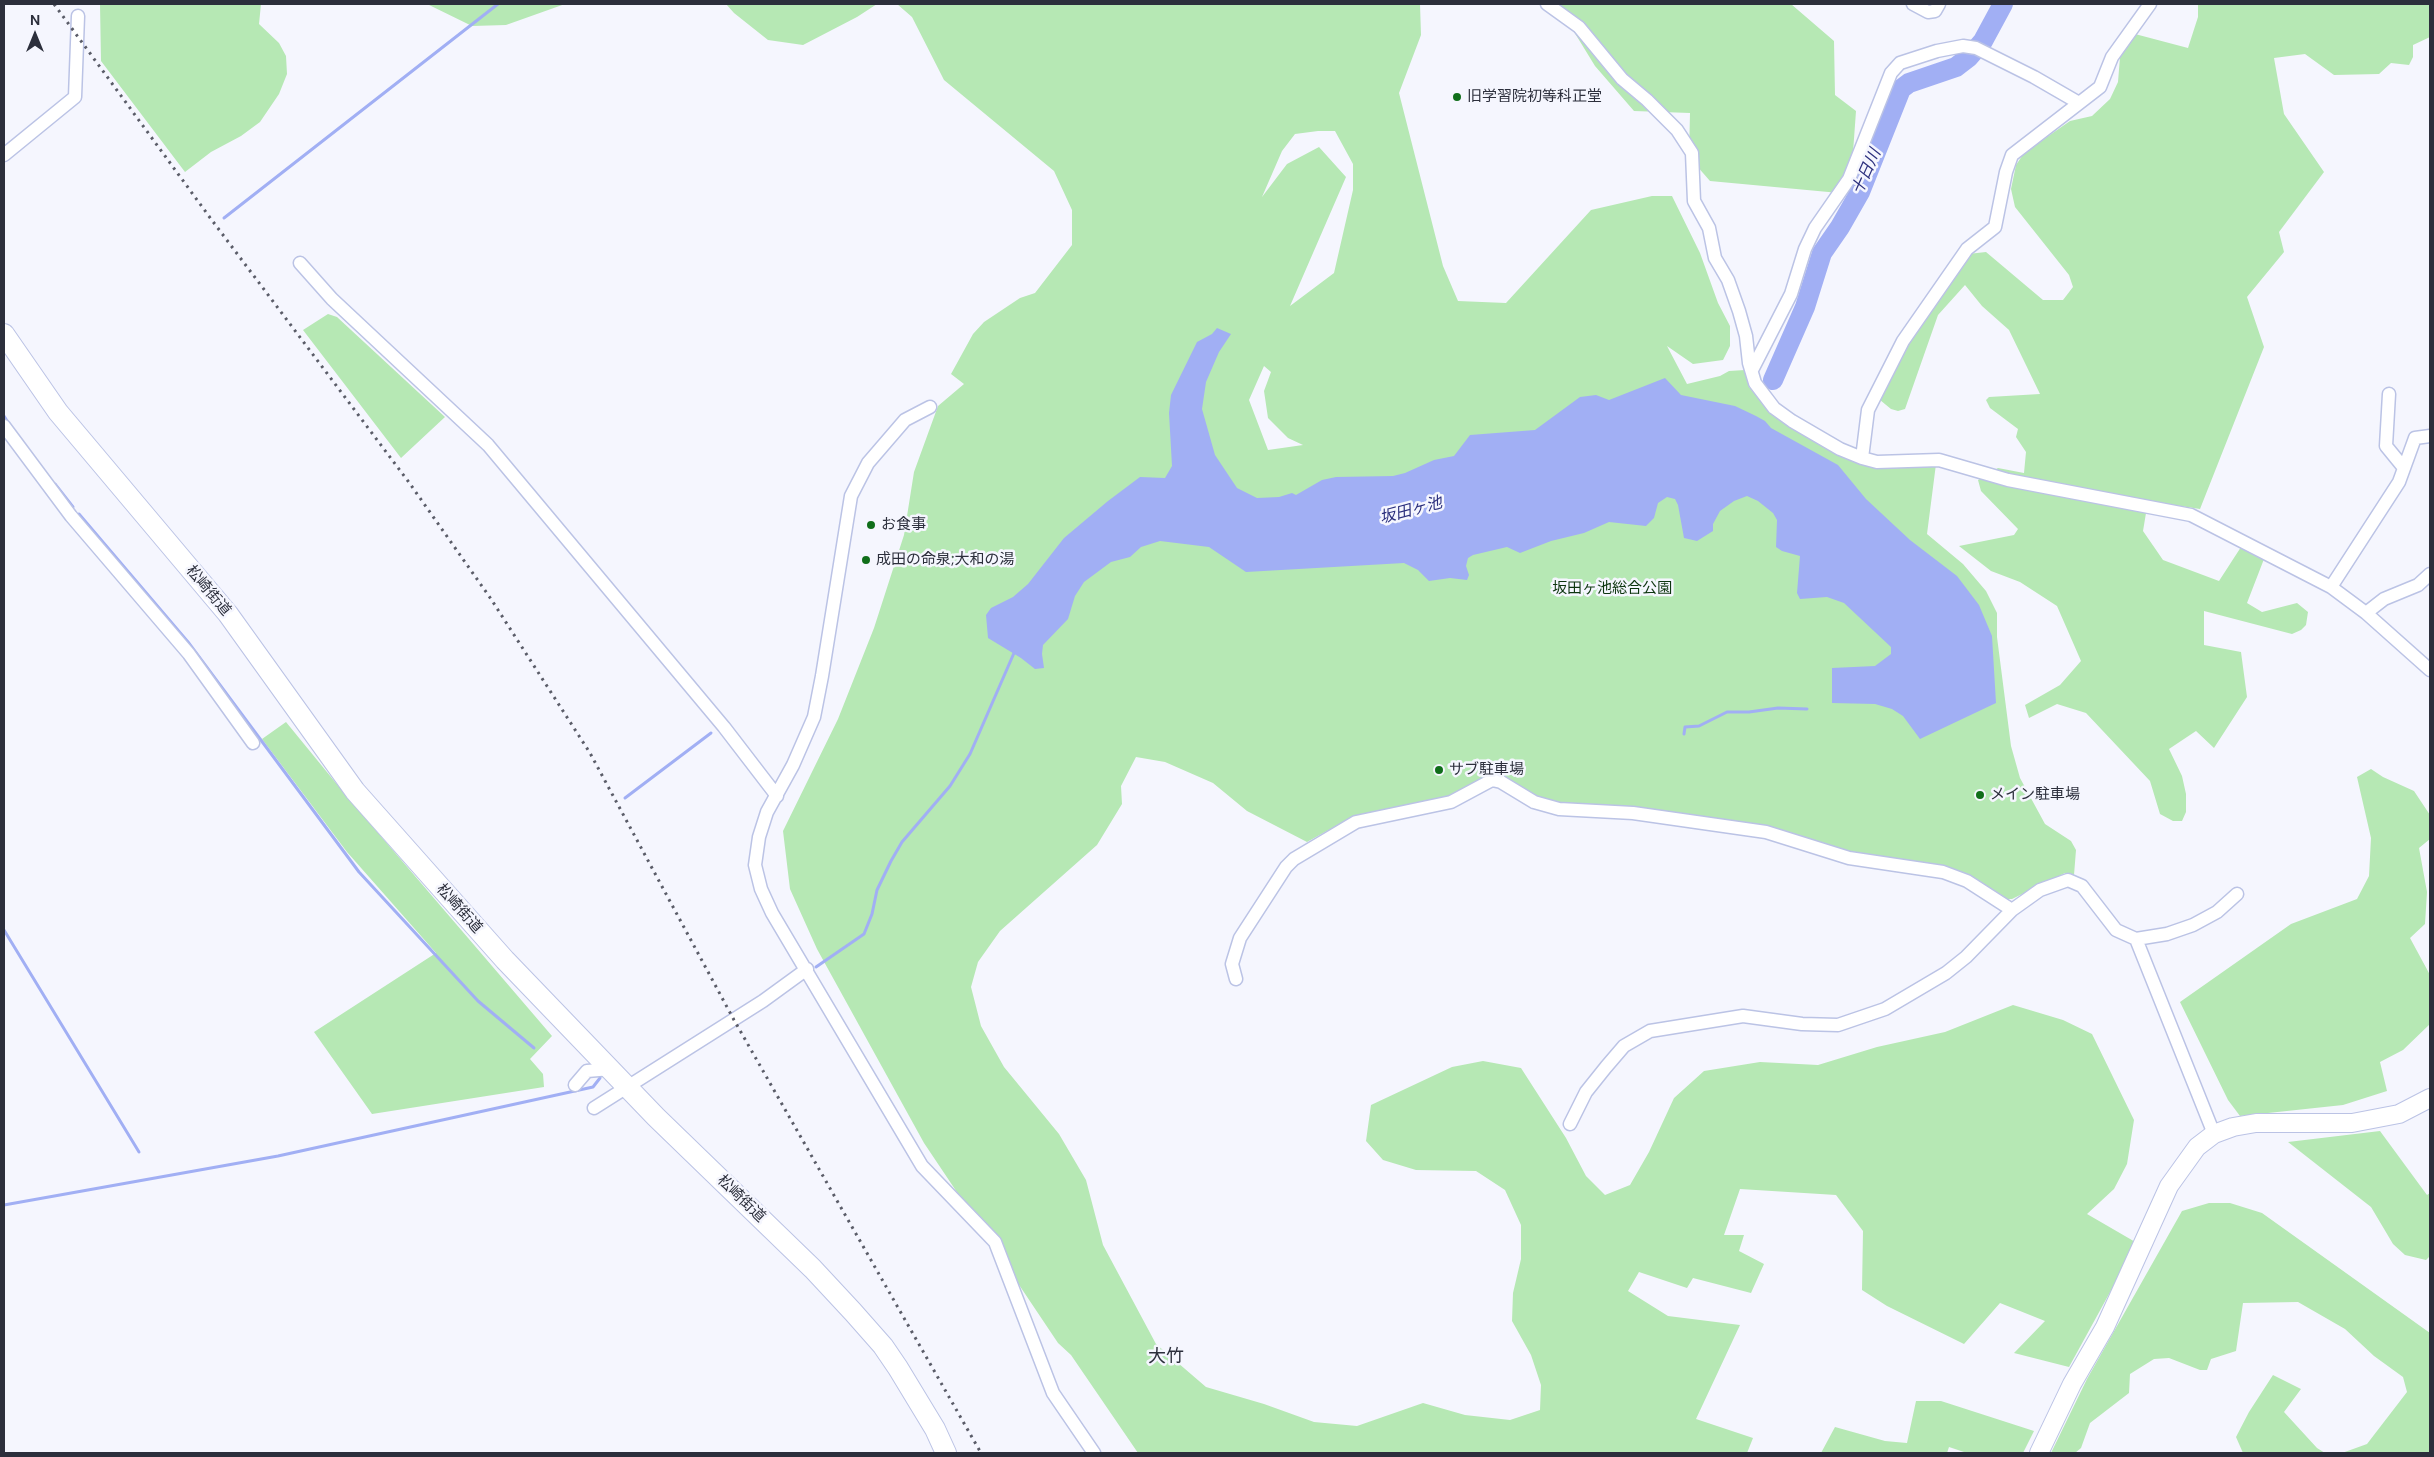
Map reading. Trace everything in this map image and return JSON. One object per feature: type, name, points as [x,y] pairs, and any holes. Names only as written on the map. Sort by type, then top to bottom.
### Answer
[{"type":"main road","name":"松崎街道","points":[[4,334],[58,412],[133,504],[228,614],[355,791],[499,953],[629,1088],[813,1269],[883,1346],[915,1394],[946,1453]]},
{"type":"street","points":[[1547,4],[1579,27],[1622,79],[1647,100],[1677,130],[1692,153],[1694,201],[1709,228],[1715,258],[1728,280],[1739,311],[1756,383],[1774,408],[1816,435],[1846,452],[1862,458],[1878,462],[1939,460],[2016,482],[2191,515],[2331,587],[2366,613],[2430,670]]},
{"type":"street","points":[[1913,4],[1928,12],[1935,11],[1939,4]]},
{"type":"street","points":[[1862,458],[1868,410],[1903,341],[1967,249],[1995,227],[2006,172],[2012,155],[2100,87],[2112,57],[2150,4]]},
{"type":"street","points":[[4,155],[75,97],[78,16]]},
{"type":"street","points":[[1752,370],[1791,294],[1805,249],[1815,228],[1849,179],[1891,73],[1900,63],[1963,46],[1976,48],[2034,77],[2079,103]]},
{"type":"street","points":[[300,263],[332,299],[488,445],[724,727],[777,796]]},
{"type":"street","points":[[2389,394],[2386,446],[2404,468]]},
{"type":"street","points":[[930,407],[905,420],[868,463],[851,496],[814,717],[793,765],[767,812],[759,836],[755,865],[761,889],[772,914],[922,1166],[995,1242],[1053,1393],[1094,1453]]},
{"type":"street","points":[[4,426],[71,516],[189,654],[253,743]]},
{"type":"street","points":[[2331,587],[2399,482],[2415,438],[2430,436]]},
{"type":"street","points":[[2366,613],[2380,601],[2418,585],[2430,574]]},
{"type":"street","points":[[1236,979],[1232,964],[1240,938],[1286,867],[1294,859],[1356,822],[1451,802],[1492,780],[1501,782],[1534,802],[1558,809],[1633,813],[1766,832],[1849,858],[1943,872],[1967,881],[2012,910]]},
{"type":"street","points":[[1570,1124],[1586,1092],[1624,1046],[1650,1031],[1743,1016],[1802,1024],[1838,1025],[1885,1008],[1946,973],[1966,957],[2012,910],[2040,890],[2068,880],[2082,886],[2116,930],[2136,939],[2167,934],[2193,925],[2217,912],[2237,894]]},
{"type":"street","points":[[2136,939],[2214,1134]]},
{"type":"street","points":[[594,1108],[629,1088],[763,1001],[807,970]]},
{"type":"street","points":[[575,1085],[587,1071],[611,1069]]},
{"type":"street","points":[[2039,1453],[2072,1384],[2105,1327],[2169,1186],[2196,1147],[2214,1134],[2233,1127],[2256,1123],[2327,1124],[2370,1120],[2398,1114],[2430,1098]]},
{"type":"green space","points":[[100,4],[261,4],[259,24],[279,43],[286,56],[287,74],[279,94],[260,122],[241,136],[211,152],[185,172],[101,61]]},
{"type":"green space","points":[[427,4],[565,4],[506,25],[472,26]]},
{"type":"green space","points":[[726,4],[877,4],[857,17],[803,45],[768,40],[734,13]]},
{"type":"green space","name":"坂田ヶ池総合公園","points":[[897,4],[1420,4],[1421,35],[1399,93],[1443,266],[1458,301],[1506,303],[1591,210],[1652,196],[1672,196],[1700,253],[1718,303],[1730,326],[1730,346],[1723,360],[1693,364],[1667,346],[1687,384],[1720,376],[1729,371],[1745,370],[1749,387],[1770,412],[1826,446],[1847,455],[1850,460],[1871,467],[1936,464],[1927,534],[1963,564],[1986,591],[1997,613],[1997,637],[2011,746],[2020,778],[2045,824],[2071,841],[2076,850],[2074,875],[2065,873],[2012,899],[2003,899],[1984,884],[1959,871],[1850,852],[1763,825],[1561,805],[1530,794],[1506,779],[1490,774],[1448,797],[1354,816],[1307,842],[1247,811],[1213,783],[1165,762],[1136,757],[1121,786],[1122,804],[1097,845],[1000,931],[978,962],[971,987],[981,1026],[1004,1067],[1059,1134],[1086,1180],[1103,1245],[1156,1344],[1206,1387],[1264,1404],[1314,1422],[1357,1426],[1423,1403],[1465,1415],[1510,1420],[1540,1410],[1541,1385],[1531,1355],[1512,1321],[1513,1293],[1521,1259],[1521,1225],[1505,1190],[1476,1171],[1416,1170],[1383,1160],[1366,1141],[1371,1105],[1452,1067],[1483,1061],[1521,1068],[1566,1138],[1586,1176],[1605,1195],[1630,1185],[1649,1152],[1674,1098],[1704,1071],[1760,1062],[1818,1065],[1877,1047],[1945,1032],[2013,1005],[2063,1020],[2092,1034],[2134,1120],[2127,1164],[2114,1189],[2087,1214],[2137,1243],[2069,1367],[2014,1353],[2045,1321],[2000,1303],[1964,1344],[1887,1306],[1862,1290],[1863,1231],[1836,1195],[1740,1189],[1724,1235],[1744,1235],[1739,1251],[1764,1264],[1751,1293],[1693,1278],[1687,1288],[1639,1272],[1628,1291],[1668,1316],[1740,1325],[1696,1419],[1753,1438],[1747,1453],[1138,1453],[1071,1355],[1058,1343],[924,1143],[817,949],[790,889],[783,831],[838,719],[874,628],[904,535],[914,472],[938,406],[964,384],[951,374],[973,334],[984,322],[1020,298],[1035,293],[1072,245],[1072,210],[1054,171],[944,80],[912,17]],"holes":[[[1335,131],[1353,164],[1353,190],[1334,273],[1290,306],[1346,177],[1319,147],[1287,164],[1262,197],[1282,151],[1295,134]],[[1264,366],[1271,372],[1264,391],[1268,418],[1288,438],[1303,445],[1268,450],[1249,400]]]},
{"type":"green space","points":[[1557,4],[1791,4],[1834,41],[1835,95],[1856,111],[1850,194],[1710,181],[1689,157],[1690,113],[1634,111],[1595,66]]},
{"type":"green space","points":[[2198,4],[2430,4],[2430,37],[2413,45],[2413,57],[2409,65],[2391,63],[2379,74],[2334,75],[2305,54],[2274,58],[2284,114],[2324,172],[2279,232],[2284,252],[2247,297],[2264,347],[2200,509],[2148,501],[2143,531],[2163,560],[2219,581],[2241,547],[2264,559],[2247,603],[2262,612],[2297,603],[2308,612],[2306,625],[2301,630],[2292,634],[2204,611],[2204,645],[2241,652],[2247,697],[2214,748],[2196,731],[2169,749],[2182,776],[2186,794],[2186,812],[2182,821],[2173,821],[2160,814],[2150,781],[2086,713],[2057,704],[2029,718],[2025,705],[2060,685],[2081,661],[2057,606],[2020,582],[1991,571],[1959,546],[2014,535],[2018,529],[1981,491],[1978,480],[1998,468],[2024,473],[2026,452],[2016,437],[2018,429],[1990,408],[1986,400],[1989,397],[2040,394],[2009,330],[1982,306],[1965,285],[1938,315],[1905,409],[1898,411],[1891,409],[1880,400],[1907,345],[1968,254],[1986,252],[2043,300],[2063,300],[2073,287],[2069,275],[2015,207],[2011,189],[2016,165],[2024,153],[2070,121],[2092,116],[2110,99],[2118,82],[2120,57],[2135,34],[2188,48],[2198,17]]},
{"type":"green space","points":[[328,314],[337,317],[445,417],[401,458],[303,330]]},
{"type":"green space","points":[[286,722],[349,799],[552,1036],[530,1059],[543,1074],[544,1087],[372,1114],[314,1032],[436,953],[347,852],[262,739]]},
{"type":"green space","points":[[2371,769],[2383,777],[2414,791],[2430,815],[2430,839],[2419,848],[2427,892],[2425,924],[2410,938],[2430,975],[2430,1024],[2403,1050],[2380,1062],[2387,1091],[2343,1105],[2240,1116],[2228,1100],[2180,1002],[2291,924],[2357,899],[2369,876],[2371,838],[2357,777]]},
{"type":"green space","points":[[2380,1131],[2427,1195],[2430,1193],[2430,1256],[2426,1260],[2405,1255],[2393,1244],[2371,1207],[2288,1142]]},
{"type":"green space","points":[[2209,1203],[2230,1203],[2262,1213],[2430,1333],[2430,1453],[2342,1453],[2367,1444],[2407,1392],[2403,1377],[2374,1356],[2345,1329],[2298,1302],[2243,1303],[2236,1351],[2211,1359],[2207,1370],[2200,1370],[2169,1358],[2154,1359],[2130,1374],[2129,1393],[2090,1423],[2081,1448],[2075,1453],[2051,1453],[2087,1379],[2182,1211]]},
{"type":"green space","points":[[2273,1375],[2301,1389],[2284,1412],[2317,1448],[2325,1453],[2243,1453],[2236,1437],[2249,1412]]},
{"type":"green space","points":[[1916,1401],[1941,1401],[2034,1431],[2023,1453],[1967,1453],[1949,1447],[1947,1453],[1821,1453],[1835,1427],[1885,1441],[1907,1443]]},
{"type":"water","name":"坂田ヶ池","points":[[1217,328],[1231,334],[1219,352],[1206,382],[1202,409],[1215,455],[1237,488],[1257,498],[1279,497],[1292,493],[1296,495],[1322,480],[1336,477],[1393,476],[1405,473],[1434,460],[1454,456],[1470,435],[1535,430],[1580,397],[1596,395],[1609,400],[1665,378],[1681,395],[1735,406],[1756,416],[1765,421],[1771,428],[1838,465],[1866,499],[1910,540],[1957,576],[1979,605],[1992,636],[1996,703],[1920,739],[1903,716],[1892,709],[1875,704],[1832,703],[1832,668],[1875,666],[1891,654],[1891,647],[1844,603],[1827,597],[1800,599],[1797,593],[1800,556],[1782,551],[1776,547],[1777,520],[1773,513],[1758,501],[1747,496],[1734,501],[1720,511],[1713,524],[1713,531],[1697,541],[1684,538],[1678,505],[1675,499],[1667,497],[1658,503],[1654,518],[1646,526],[1609,522],[1584,533],[1551,541],[1520,553],[1507,547],[1473,555],[1468,558],[1466,566],[1469,575],[1467,580],[1450,578],[1429,581],[1418,570],[1404,563],[1246,572],[1209,547],[1160,541],[1141,547],[1130,557],[1111,562],[1084,582],[1075,596],[1068,619],[1043,645],[1044,668],[1035,669],[988,638],[986,615],[991,608],[1013,597],[1028,584],[1064,538],[1108,501],[1140,477],[1165,478],[1172,466],[1169,413],[1171,395],[1197,342],[1212,334]]},
{"type":"waterway","points":[[224,218],[498,4]]},
{"type":"waterway","name":"十日川","points":[[1773,380],[1805,307],[1822,253],[1840,227],[1860,192],[1901,89],[1909,83],[1956,67],[1969,57],[1983,41],[2003,4]]},
{"type":"waterway","points":[[4,416],[9,424]]},
{"type":"waterway","points":[[55,484],[73,507]]},
{"type":"waterway","points":[[79,514],[188,642],[359,872],[478,1001],[534,1048]]},
{"type":"waterway","points":[[816,967],[864,934],[872,914],[877,890],[891,861],[902,842],[950,786],[970,754],[1014,653]]},
{"type":"waterway","points":[[1684,734],[1685,727],[1699,726],[1727,712],[1749,712],[1778,708],[1807,709]]},
{"type":"waterway","points":[[625,798],[711,733]]},
{"type":"waterway","points":[[4,930],[139,1152]]},
{"type":"waterway","points":[[4,1205],[278,1156],[593,1087],[600,1078]]},
{"type":"railway","points":[[54,4],[211,219],[408,481],[491,599],[590,753],[734,1020],[981,1453]]},
{"type":"place","name":"旧学習院初等科正堂","points":[[1457,97]]},
{"type":"place","name":"お食事","points":[[871,525]]},
{"type":"place","name":"成田の命泉;大和の湯","points":[[866,560]]},
{"type":"place","name":"サブ駐車場","points":[[1439,770]]},
{"type":"place","name":"メイン駐車場","points":[[1980,795]]},
{"type":"district","name":"大竹","points":[[1166,1357]]}]
